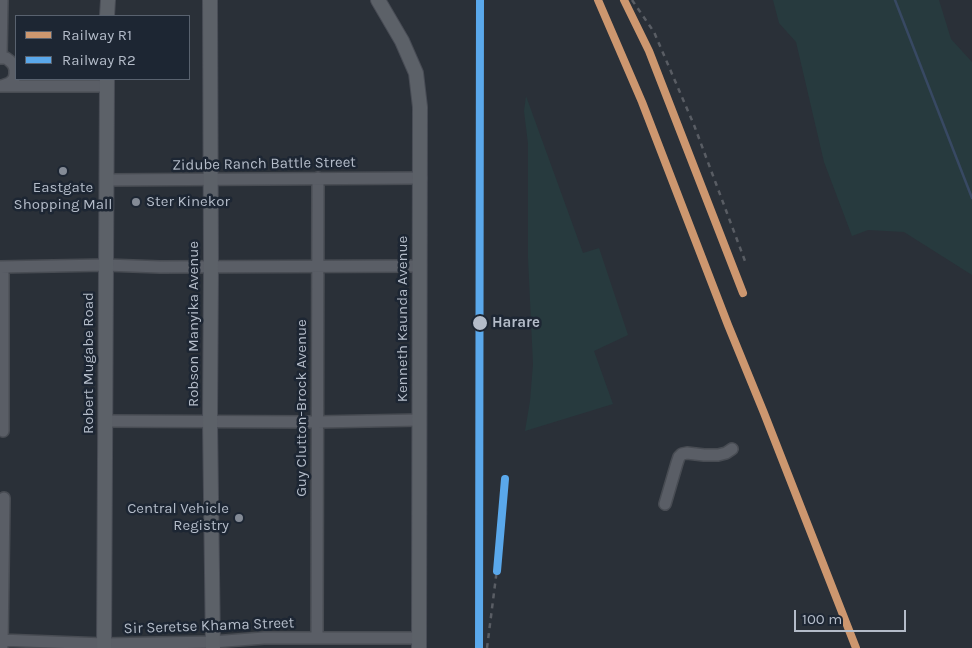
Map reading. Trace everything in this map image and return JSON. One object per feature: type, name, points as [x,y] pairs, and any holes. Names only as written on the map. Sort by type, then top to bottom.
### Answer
[{"type":"main road","points":[[108,0],[108,15]]},
{"type":"main road","name":"Robson Manyika Avenue","points":[[210,0],[210,421],[213,645]]},
{"type":"main road","name":"Kenneth Kaunda Avenue","points":[[378,0],[402,41],[416,73],[419,89],[421,178],[419,266],[419,643]]},
{"type":"main road","name":"Robert Mugabe Road","points":[[104,646],[107,82]]},
{"type":"street","points":[[2,0],[0,57],[10,60],[15,68]]},
{"type":"street","points":[[0,86],[6,86],[10,83],[15,74]]},
{"type":"street","points":[[0,86],[107,82]]},
{"type":"street","name":"Guy Clutton-Brock Avenue","points":[[317,638],[318,178]]},
{"type":"street","name":"Zidube Ranch Battle Street","points":[[107,180],[421,178]]},
{"type":"street","points":[[3,431],[1,267],[106,265],[419,266]]},
{"type":"street","points":[[105,421],[317,422],[419,420]]},
{"type":"street","points":[[665,504],[679,457],[682,454],[722,454],[732,449]]},
{"type":"street","points":[[1,643],[4,498]]},
{"type":"street","name":"Sir Seretse Khama Street","points":[[1,643],[104,646],[213,645],[264,638],[317,638],[419,643]]},
{"type":"green space","points":[[773,0],[939,0],[951,39],[972,62],[972,275],[904,232],[868,230],[852,236],[824,162],[796,42],[779,23]]},
{"type":"green space","points":[[526,96],[583,253],[599,248],[628,335],[594,351],[613,404],[525,431],[533,364],[528,258],[528,144],[524,111]]},
{"type":"waterway","points":[[895,0],[972,198]]},
{"type":"railway","points":[[479,648],[480,0]]},
{"type":"railway","points":[[598,0],[642,102],[856,648]]},
{"type":"railway","points":[[624,0],[649,51],[743,293]]},
{"type":"railway","points":[[632,0],[654,32],[694,125],[745,261]]},
{"type":"railway","points":[[487,648],[500,545],[505,479]]},
{"type":"rail line","name":"R2","points":[[479,648],[480,0]]},
{"type":"rail line","name":"R1","points":[[598,0],[642,102],[856,648]]},
{"type":"rail line","name":"R1","points":[[624,0],[649,51],[743,293]]},
{"type":"rail line","name":"R2","points":[[497,571],[505,479]]},
{"type":"place","name":"Eastgate Shopping Mall","points":[[63,171]]},
{"type":"place","name":"Ster Kinekor","points":[[136,202]]},
{"type":"place","name":"Harare","points":[[480,323]]},
{"type":"place","name":"Central Vehicle Registry","points":[[239,518]]}]
